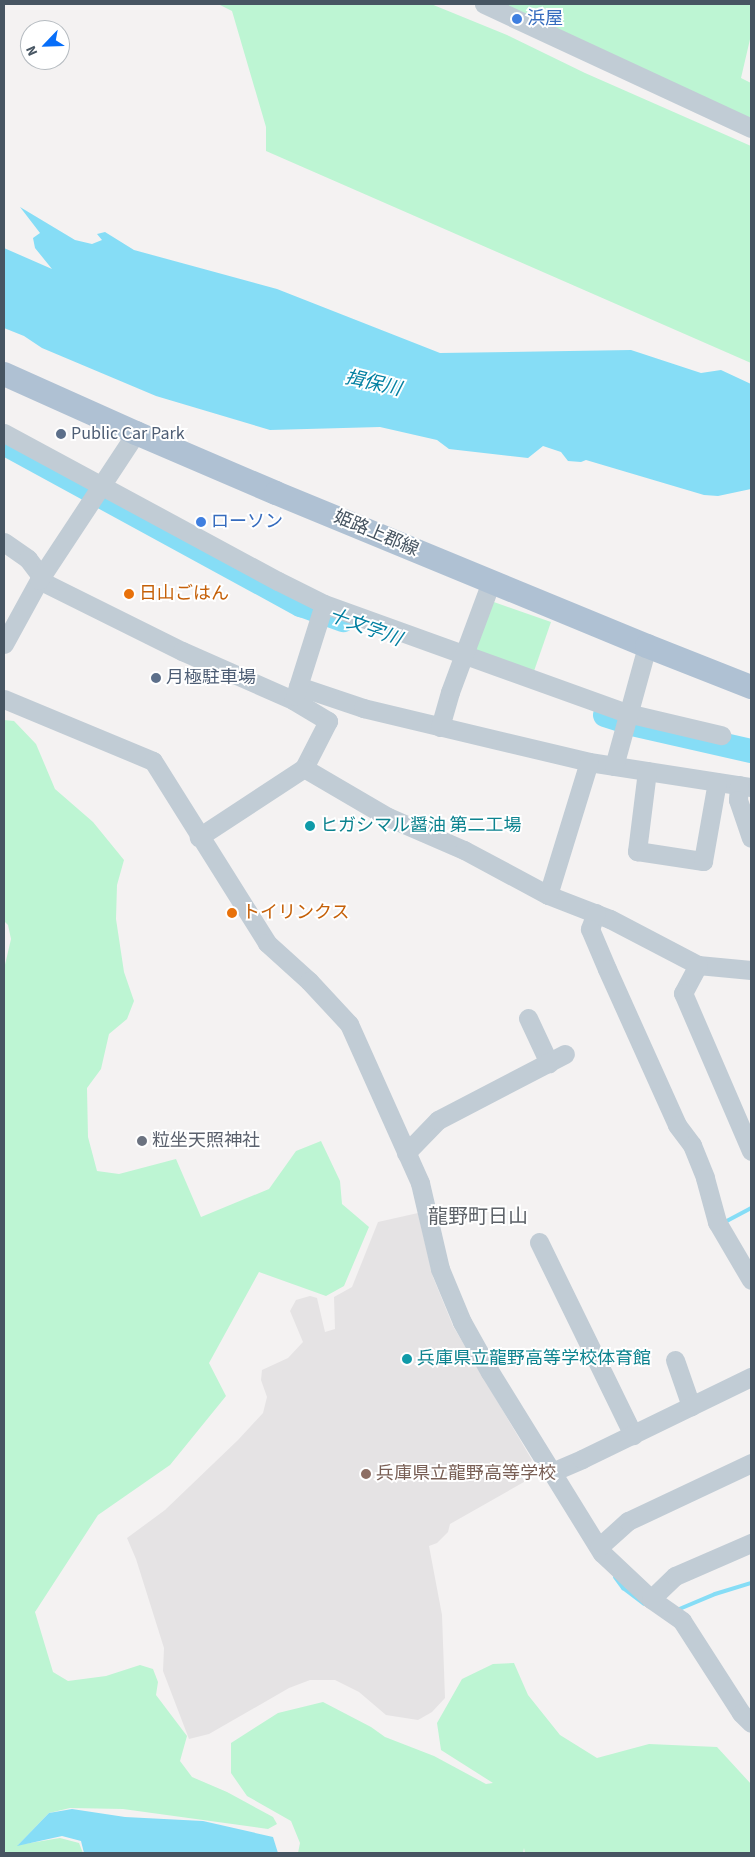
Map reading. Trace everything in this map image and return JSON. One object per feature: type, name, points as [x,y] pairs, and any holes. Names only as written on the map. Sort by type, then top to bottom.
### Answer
[{"type":"main road","name":"姫路上郡線","points":[[4,374],[136,433],[491,582],[751,687]]},
{"type":"street","points":[[484,4],[751,128]]},
{"type":"street","points":[[4,433],[95,492],[324,604],[462,664],[625,720],[721,735]]},
{"type":"street","points":[[4,644],[40,578],[95,492],[136,433]]},
{"type":"street","points":[[4,542],[28,559],[40,578],[182,651],[296,693],[589,762],[745,786],[738,800],[751,838]]},
{"type":"street","points":[[440,727],[491,582]]},
{"type":"street","points":[[296,693],[324,604]]},
{"type":"street","points":[[614,766],[625,720],[647,646]]},
{"type":"street","points":[[199,837],[264,797],[304,768],[328,721],[296,693]]},
{"type":"street","points":[[4,699],[153,762],[267,943],[309,982],[349,1024],[420,1183],[440,1269],[462,1322],[598,1547],[651,1599],[682,1621],[741,1713],[751,1723]]},
{"type":"street","points":[[548,895],[589,762]]},
{"type":"street","points":[[304,768],[388,817],[464,850],[548,895],[596,913],[698,965],[751,970]]},
{"type":"street","points":[[647,771],[637,851],[703,860],[717,782]]},
{"type":"street","points":[[596,913],[590,929],[603,961],[677,1124],[692,1144],[705,1178],[717,1222],[751,1280]]},
{"type":"street","points":[[698,965],[683,993],[751,1151]]},
{"type":"street","points":[[528,1018],[549,1063]]},
{"type":"street","points":[[406,1152],[438,1120],[565,1054]]},
{"type":"street","points":[[539,1242],[633,1435]]},
{"type":"street","points":[[675,1360],[691,1406]]},
{"type":"street","points":[[552,1472],[633,1435],[751,1377]]},
{"type":"street","points":[[598,1547],[628,1521],[751,1464]]},
{"type":"street","points":[[651,1599],[675,1576],[751,1543]]},
{"type":"shaded area","name":"兵庫県立龍野高等学校","points":[[418,1213],[433,1277],[453,1326],[532,1460],[527,1467],[531,1478],[450,1524],[448,1532],[437,1543],[429,1546],[442,1615],[445,1698],[432,1712],[418,1720],[386,1715],[359,1692],[335,1680],[310,1680],[289,1688],[209,1734],[189,1739],[163,1671],[164,1648],[136,1559],[127,1538],[165,1510],[238,1440],[263,1413],[267,1397],[261,1380],[262,1370],[288,1358],[303,1342],[290,1311],[296,1300],[310,1296],[317,1298],[325,1332],[335,1329],[334,1297],[352,1287],[378,1222]]},
{"type":"green space","points":[[218,4],[431,4],[507,35],[585,73],[751,146],[751,363],[266,151],[266,127],[232,11]]},
{"type":"green space","points":[[501,4],[751,4],[751,35],[741,78],[751,83],[751,121]]},
{"type":"green space","points":[[491,601],[551,622],[533,674],[473,653]]},
{"type":"green space","points":[[4,720],[14,721],[36,744],[55,789],[93,822],[124,860],[117,885],[116,919],[124,972],[134,1001],[127,1019],[109,1034],[101,1069],[87,1088],[88,1137],[97,1171],[119,1174],[176,1159],[201,1217],[269,1189],[296,1151],[321,1141],[340,1181],[342,1204],[369,1227],[344,1286],[326,1296],[259,1272],[209,1363],[226,1396],[170,1465],[98,1515],[35,1612],[53,1672],[68,1681],[106,1676],[140,1665],[153,1669],[158,1682],[156,1695],[187,1736],[180,1761],[192,1777],[227,1792],[273,1817],[277,1824],[268,1829],[123,1809],[70,1808],[49,1813],[18,1845],[60,1838],[79,1843],[83,1853],[4,1853],[4,969],[11,939],[8,925],[4,921]]},
{"type":"green space","points":[[514,1663],[528,1695],[560,1735],[597,1758],[649,1744],[717,1747],[751,1784],[751,1853],[525,1853],[524,1848],[523,1853],[298,1853],[300,1843],[291,1821],[247,1796],[231,1773],[231,1743],[278,1713],[323,1702],[371,1727],[385,1737],[434,1756],[486,1784],[493,1783],[441,1750],[437,1723],[462,1679],[493,1664]]},
{"type":"water","name":"揖保川","points":[[20,207],[75,240],[92,244],[102,240],[97,234],[105,232],[134,250],[277,289],[440,353],[631,350],[701,373],[721,370],[751,384],[751,489],[718,496],[704,495],[586,460],[581,462],[568,461],[561,452],[543,446],[528,458],[449,449],[437,440],[380,427],[270,430],[156,396],[42,348],[24,336],[4,328],[4,248],[52,269],[35,248],[33,238],[40,233]]},
{"type":"water","points":[[72,1809],[125,1817],[203,1821],[273,1837],[278,1853],[84,1853],[81,1841],[62,1836],[17,1846],[49,1813]]},
{"type":"waterway","name":"十文字川","points":[[7,445],[301,605],[343,620]]},
{"type":"waterway","name":"十文字川","points":[[605,715],[632,724],[751,751]]},
{"type":"waterway","points":[[723,1223],[751,1208]]},
{"type":"waterway","points":[[615,1577],[623,1588],[644,1604]]},
{"type":"waterway","points":[[677,1610],[715,1594],[751,1583]]},
{"type":"place","name":"浜屋","points":[[517,19]]},
{"type":"place","name":"Public Car Park","points":[[61,434]]},
{"type":"place","name":"ローソン","points":[[201,522]]},
{"type":"place","name":"日山ごはん","points":[[129,594]]},
{"type":"place","name":"月極駐車場","points":[[156,678]]},
{"type":"place","name":"ヒガシマル醤油 第二工場","points":[[310,826]]},
{"type":"place","name":"トイリンクス","points":[[232,913]]},
{"type":"place","name":"粒坐天照神社","points":[[142,1141]]},
{"type":"place","name":"兵庫県立龍野高等学校体育館","points":[[407,1359]]},
{"type":"place","name":"兵庫県立龍野高等学校","points":[[366,1474]]},
{"type":"district","name":"龍野町日山","points":[[478,1217]]}]
